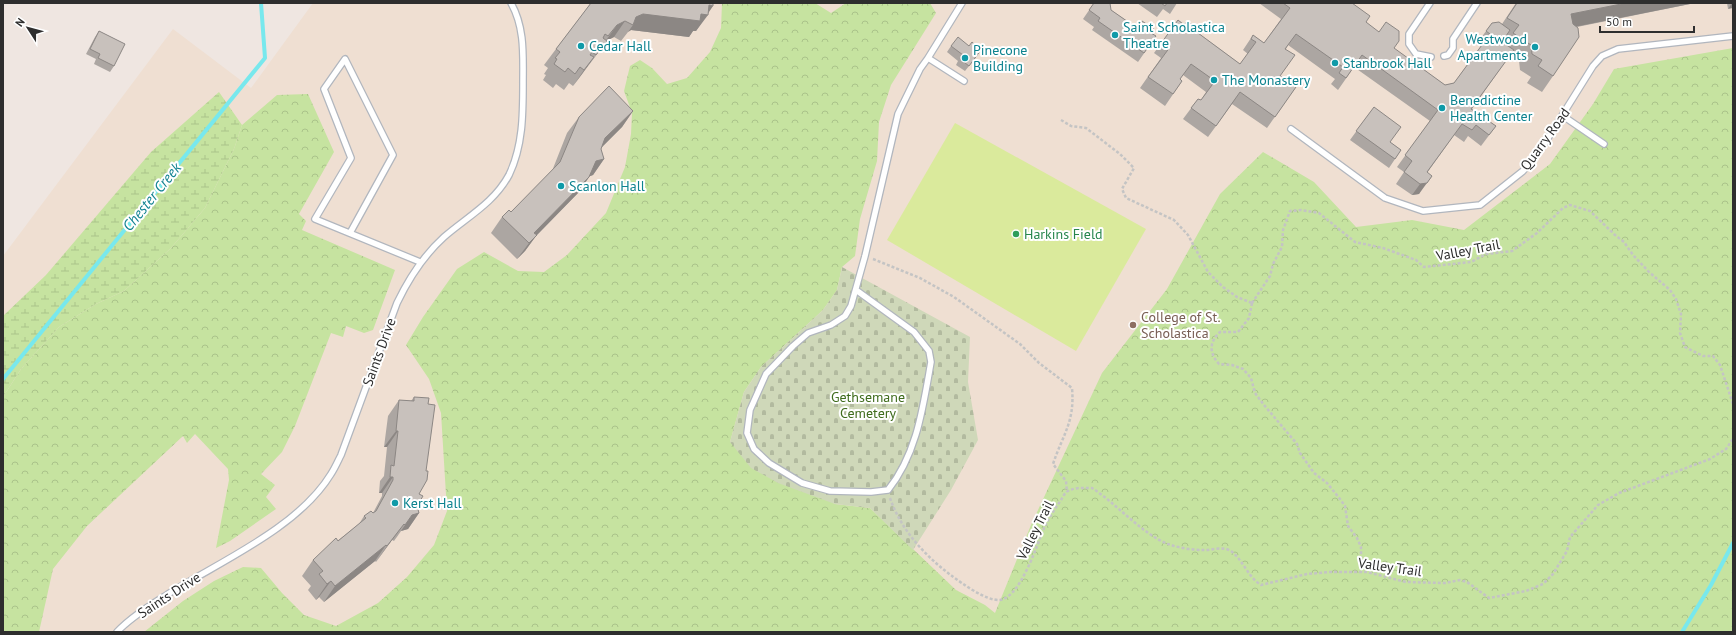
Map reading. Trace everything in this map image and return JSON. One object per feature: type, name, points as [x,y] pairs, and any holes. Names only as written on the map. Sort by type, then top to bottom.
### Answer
[{"type":"lane","name":"Saints Drive","points":[[117,632],[150,605],[271,533],[310,501],[331,474],[341,455],[397,303],[407,280],[420,262],[443,238],[476,213],[493,197],[508,175],[516,156],[522,124],[523,40],[520,25],[511,3]]},
{"type":"lane","points":[[856,290],[914,332],[929,351],[931,362],[914,442],[902,469],[888,490],[871,492],[830,491],[802,483],[769,463],[754,449],[747,433],[750,410],[766,374],[793,346],[808,333],[831,325],[845,316],[851,306],[865,256],[898,114],[920,69],[962,3]]},
{"type":"lane","points":[[1430,3],[1409,34],[1409,44],[1416,54],[1431,57]]},
{"type":"lane","points":[[1444,56],[1448,55],[1453,48],[1453,39],[1477,3]]},
{"type":"lane","name":"Quarry Road","points":[[1292,130],[1385,198],[1423,211],[1480,205],[1523,171],[1543,146],[1593,66],[1602,56],[1618,49],[1733,36]]},
{"type":"lane","points":[[928,58],[964,81]]},
{"type":"lane","points":[[350,233],[392,155],[345,59],[324,89],[351,158],[315,219],[420,262]]},
{"type":"lane","points":[[1563,116],[1604,144]]},
{"type":"path","points":[[1062,120],[1071,126],[1086,128],[1120,154],[1134,168],[1122,189],[1126,198],[1174,220],[1188,235],[1208,272],[1222,287],[1237,297],[1252,303],[1249,318],[1238,332],[1220,332],[1215,337],[1211,345],[1213,357],[1219,364],[1232,365],[1243,369],[1251,378],[1255,393],[1264,406],[1297,444],[1300,453],[1314,473],[1327,483],[1345,506],[1348,526],[1357,538],[1361,547],[1361,572]]},
{"type":"path","name":"Valley Trail","points":[[1252,303],[1270,276],[1273,264],[1282,247],[1283,230],[1290,211],[1301,210],[1318,213],[1355,242],[1383,248],[1416,260],[1424,267],[1430,267],[1471,262],[1486,254],[1512,252],[1537,233],[1563,208],[1570,205],[1590,211],[1624,242],[1633,255],[1670,290],[1676,299],[1681,314],[1680,333],[1684,347],[1703,356],[1713,356],[1720,365],[1733,404]]},
{"type":"path","points":[[865,256],[920,278],[954,297],[1020,344],[1039,363],[1072,388],[1072,412],[1068,429],[1053,464],[1066,481],[1067,492]]},
{"type":"path","name":"Valley Trail","points":[[888,490],[895,513],[908,533],[934,563],[966,586],[993,599],[1001,600],[1010,596],[1022,579],[1045,526],[1067,492],[1080,488],[1092,488],[1153,536],[1168,544],[1191,549],[1206,550],[1220,548],[1230,551],[1254,580],[1261,585],[1307,574],[1361,572],[1406,582],[1445,583],[1460,580],[1467,582],[1489,598],[1526,591],[1543,584],[1553,574],[1567,551],[1570,537],[1598,505],[1619,493],[1710,459],[1726,449],[1733,439]]},
{"type":"shaded area","name":"College of St. Scholastica","points":[[313,3],[1733,3],[1733,614],[1720,632],[3,632],[3,256],[173,29],[251,88]]},
{"type":"green space","points":[[722,3],[815,3],[831,13],[846,3],[930,3],[936,13],[891,85],[879,122],[877,161],[860,219],[855,256],[842,267],[837,290],[823,310],[761,367],[744,392],[730,442],[835,504],[870,508],[956,590],[985,605],[995,613],[1031,525],[1102,373],[1167,289],[1220,194],[1263,152],[1314,182],[1356,227],[1412,220],[1464,230],[1550,164],[1593,104],[1614,69],[1733,48],[1733,632],[144,632],[183,601],[214,581],[243,567],[261,568],[282,593],[304,615],[336,626],[378,603],[407,577],[434,545],[447,511],[441,413],[429,379],[406,345],[423,317],[457,269],[484,252],[518,271],[544,272],[567,255],[606,213],[625,167],[631,134],[632,113],[624,91],[630,66],[640,60],[652,68],[667,84],[687,78],[710,52],[721,28]]},
{"type":"green space","points":[[219,92],[242,125],[234,149],[205,208],[171,248],[124,291],[96,304],[59,327],[21,369],[3,397],[3,316],[46,275],[151,152]]},
{"type":"green space","points":[[308,94],[334,152],[299,214],[306,221],[302,230],[395,270],[373,330],[364,333],[346,326],[343,337],[331,333],[295,426],[282,452],[261,474],[275,485],[266,497],[276,509],[230,541],[216,548],[229,480],[228,469],[195,434],[187,443],[183,436],[87,526],[53,569],[39,632],[3,632],[3,397],[21,369],[59,327],[96,304],[124,291],[171,248],[205,208],[234,149],[242,125],[277,95]]},
{"type":"green space","name":"Harkins Field","points":[[955,123],[1146,229],[1076,351],[887,240]]},
{"type":"green space","name":"Gethsemane Cemetery","points":[[842,267],[970,337],[968,382],[978,440],[951,490],[913,550],[870,508],[835,504],[778,483],[751,468],[730,442],[744,392],[761,367],[823,310],[837,290]]},
{"type":"building","name":"Cedar Hall","points":[[591,3],[713,3],[713,6],[709,5],[708,15],[701,14],[700,21],[643,14],[636,17],[633,25],[625,21],[617,25],[608,36],[605,34],[603,38],[607,41],[596,55],[592,52],[590,55],[594,57],[584,70],[580,67],[575,74],[568,68],[565,72],[554,64],[557,59],[555,58],[560,52],[556,49]]},
{"type":"building","points":[[1094,3],[1110,3],[1111,10],[1144,33],[1147,29],[1140,24],[1142,21],[1154,29],[1151,33],[1156,36],[1144,53],[1098,21],[1100,18],[1089,10]]},
{"type":"building","points":[[1283,3],[1352,3],[1370,16],[1366,22],[1379,32],[1386,22],[1399,31],[1399,41],[1394,48],[1445,85],[1454,83],[1490,34],[1486,31],[1492,23],[1499,22],[1510,30],[1502,42],[1514,50],[1471,109],[1496,126],[1489,135],[1476,125],[1472,130],[1462,124],[1427,172],[1432,176],[1427,183],[1420,184],[1404,172],[1412,161],[1405,155],[1438,110],[1362,55],[1346,78],[1339,73],[1343,67],[1296,34],[1285,49],[1295,55],[1280,76],[1296,87],[1275,117],[1240,92],[1216,126],[1191,108],[1198,99],[1201,100],[1215,81],[1191,64],[1180,79],[1182,81],[1173,94],[1148,77],[1170,47],[1162,42],[1178,20],[1184,25],[1187,21],[1200,30],[1198,33],[1240,64],[1256,42],[1251,39],[1253,35],[1264,43],[1290,8]]},
{"type":"building","points":[[1517,3],[1626,3],[1571,14],[1573,24],[1578,28],[1579,37],[1553,76],[1538,66],[1542,60],[1532,54],[1531,45],[1513,33],[1519,25],[1507,18]]},
{"type":"building","points":[[99,31],[125,44],[114,66],[98,58],[100,54],[90,49]]},
{"type":"building","points":[[958,37],[969,46],[972,42],[981,50],[969,66],[960,59],[963,55],[951,46]]},
{"type":"building","name":"Scanlon Hall","points":[[609,86],[633,111],[605,138],[601,149],[604,159],[596,161],[589,177],[534,233],[537,235],[529,243],[502,217],[509,210],[511,212],[560,162],[579,117]]},
{"type":"building","points":[[1374,107],[1401,127],[1390,142],[1401,150],[1395,159],[1356,131]]},
{"type":"building","name":"Kerst Hall","points":[[414,397],[429,398],[428,404],[435,405],[426,471],[428,471],[427,480],[419,494],[423,496],[417,506],[419,513],[412,515],[387,546],[386,545],[335,586],[331,581],[327,584],[319,574],[323,571],[313,560],[336,538],[338,541],[366,518],[364,516],[371,511],[373,513],[376,511],[393,480],[393,477],[390,477],[391,465],[394,466],[398,431],[396,431],[399,400],[414,401]]},
{"type":"waterway","name":"Chester Creek","points":[[3,379],[265,58],[261,3]]},
{"type":"waterway","points":[[1682,632],[1711,585],[1733,543]]},
{"type":"place","name":"Saint Scholastica Theatre","points":[[1115,35]]},
{"type":"place","name":"Cedar Hall","points":[[581,46]]},
{"type":"place","name":"Westwood Apartments","points":[[1535,47]]},
{"type":"place","name":"Pinecone Building","points":[[965,58]]},
{"type":"place","name":"Stanbrook Hall","points":[[1335,63]]},
{"type":"place","name":"The Monastery","points":[[1214,80]]},
{"type":"place","name":"Benedictine Health Center","points":[[1442,108]]},
{"type":"place","name":"Scanlon Hall","points":[[561,186]]},
{"type":"place","name":"Harkins Field","points":[[1016,234]]},
{"type":"place","name":"College of St. Scholastica","points":[[1133,325]]},
{"type":"place","name":"Kerst Hall","points":[[395,503]]}]
